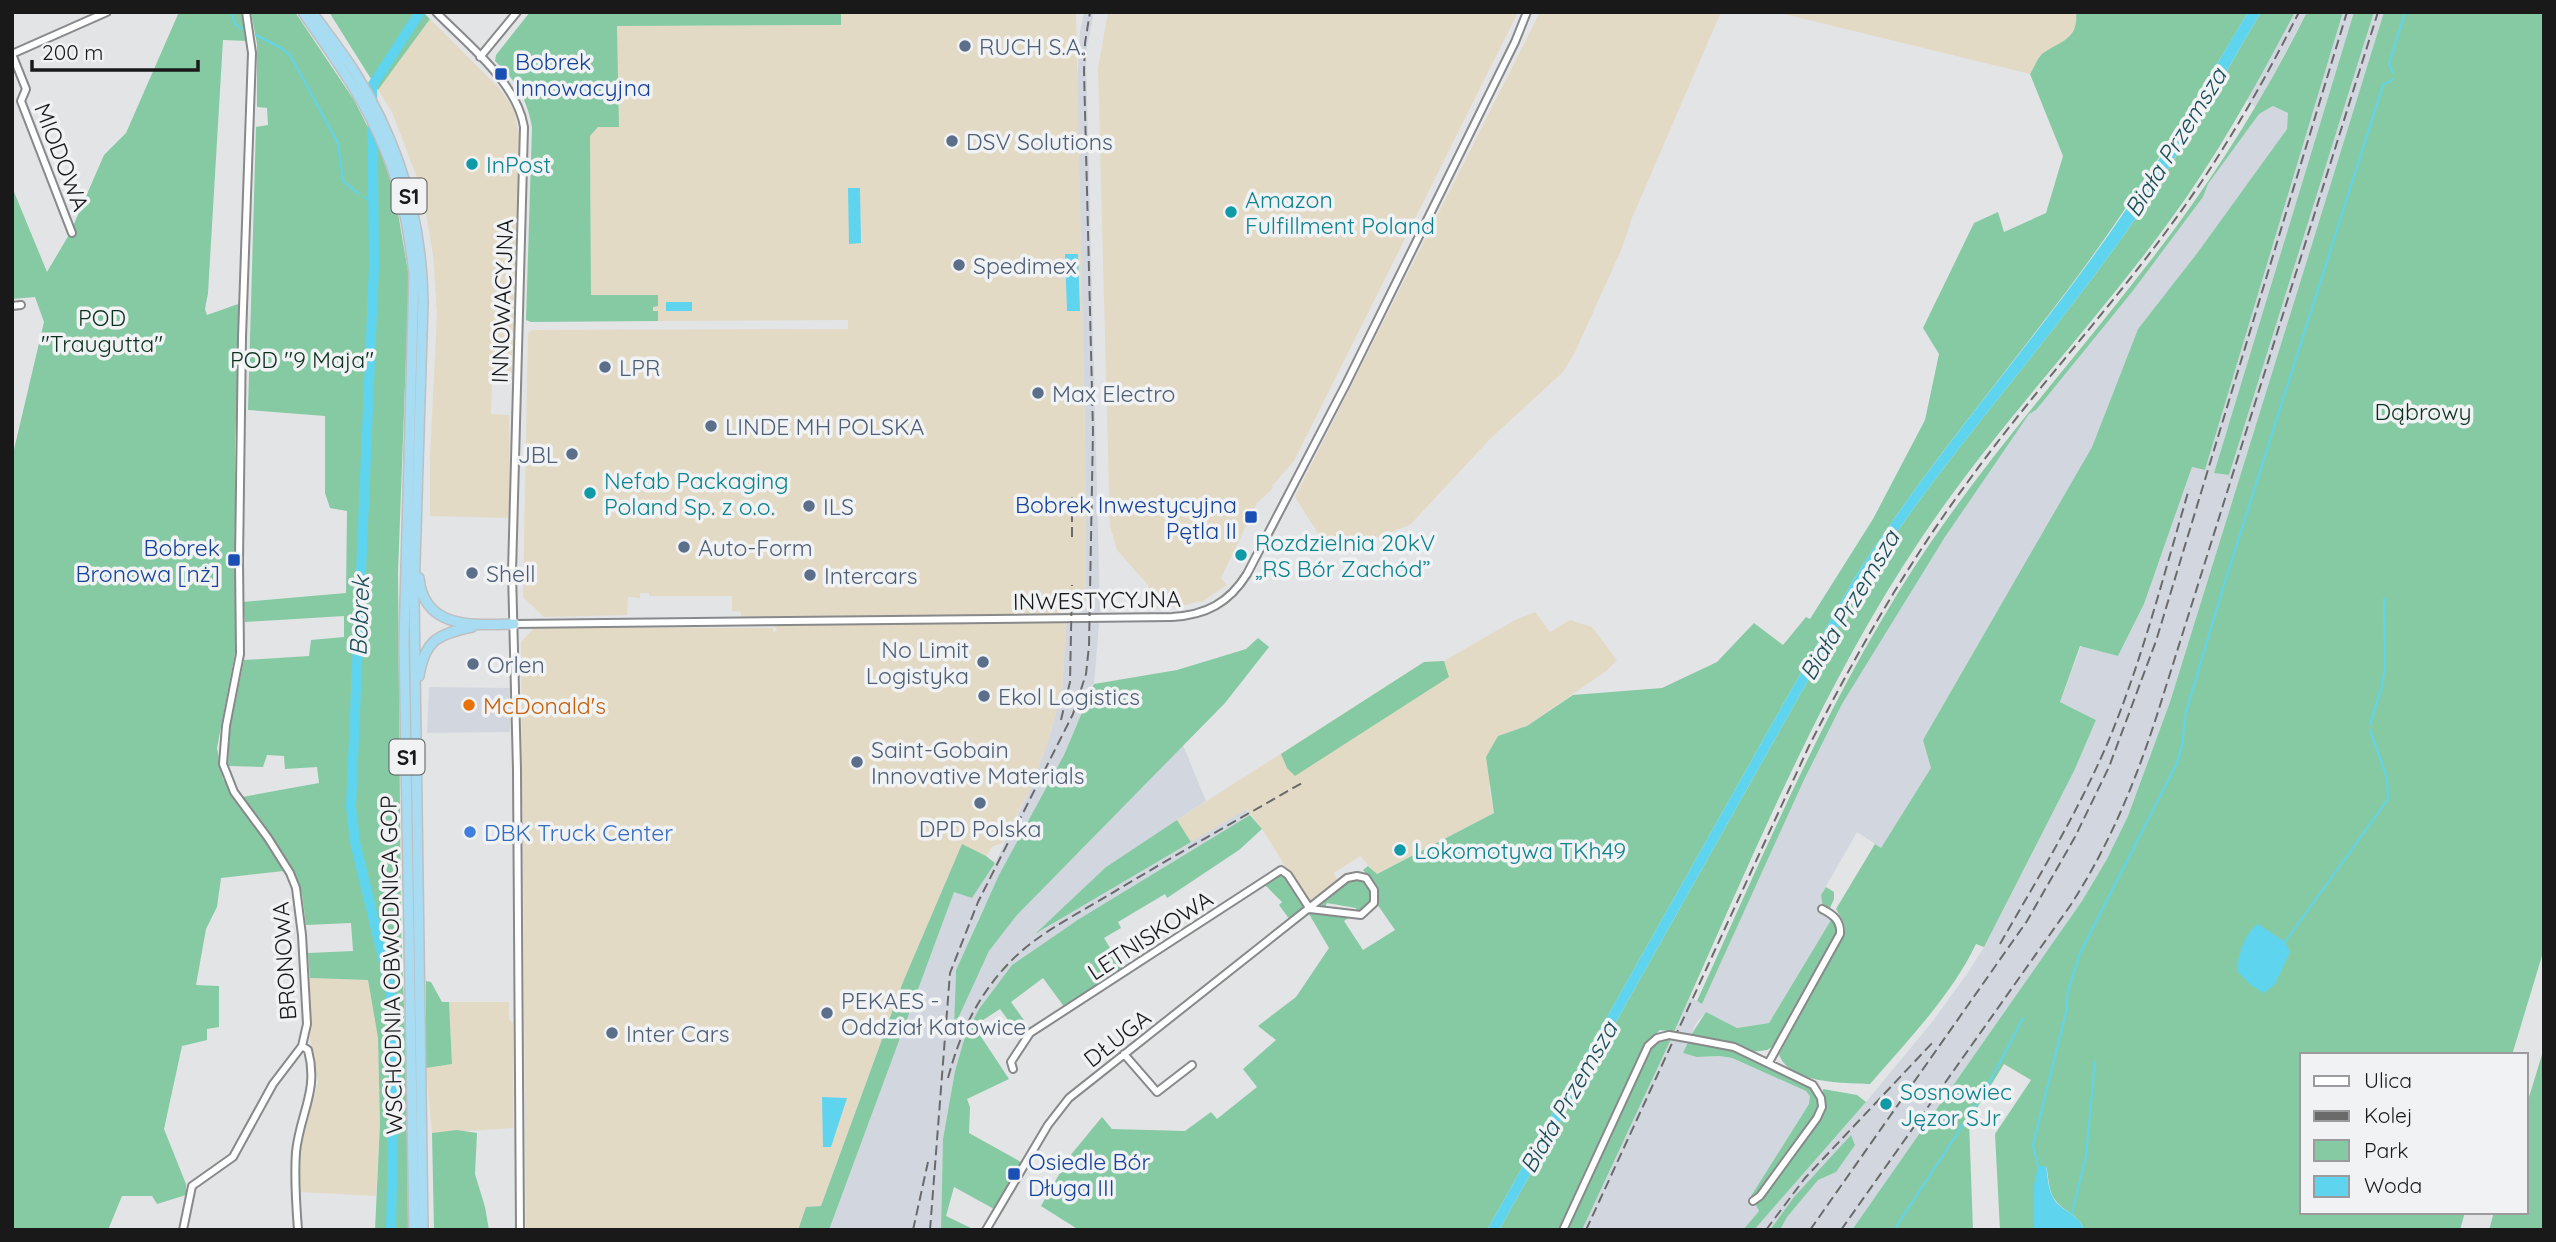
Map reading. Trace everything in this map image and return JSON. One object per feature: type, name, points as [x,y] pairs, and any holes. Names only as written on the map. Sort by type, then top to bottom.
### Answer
[{"type":"highway","name":"WSCHODNIA OBWODNICA GOP","points":[[303,12],[356,92],[386,150],[405,218],[414,285],[404,641],[414,1230]]},
{"type":"highway","name":"WSCHODNIA OBWODNICA GOP","points":[[313,12],[356,73],[390,138],[412,204],[421,256],[423,283],[415,538],[415,706],[423,1230]]},
{"type":"highway","points":[[415,538],[420,588],[428,605],[440,617],[448,620],[484,625]]},
{"type":"highway","points":[[415,706],[423,655],[439,637],[453,631],[484,625],[514,624]]},
{"type":"street","points":[[12,54],[107,12]]},
{"type":"street","name":"BRONOWA","points":[[183,1230],[192,1186],[233,1157],[272,1084],[302,1046],[307,1024],[302,935],[296,888],[268,838],[234,792],[223,764],[223,746],[240,654],[242,337],[252,53],[246,12]]},
{"type":"street","name":"INNOWACYJNA","points":[[436,12],[515,98],[524,127],[513,550],[520,1230]]},
{"type":"street","points":[[480,57],[517,12]]},
{"type":"street","name":"INWESTYCYJNA","points":[[514,624],[1167,617],[1198,614],[1220,605],[1232,595],[1247,574],[1346,384],[1510,52],[1527,12]]},
{"type":"street","name":"MIODOWA","points":[[12,54],[26,89],[21,102],[72,233]]},
{"type":"street","points":[[12,306],[21,305]]},
{"type":"street","name":"LETNISKOWA","points":[[1013,1069],[1011,1062],[1030,1033],[1281,870],[1288,875],[1310,909]]},
{"type":"street","name":"DŁUGA","points":[[986,1230],[1056,1113],[1069,1098],[1348,878],[1357,876],[1370,881],[1375,898],[1368,911],[1356,915],[1310,909]]},
{"type":"street","points":[[1769,1062],[1840,934],[1840,924],[1833,914],[1822,909]]},
{"type":"street","points":[[1563,1230],[1647,1046],[1657,1038],[1669,1035],[1734,1047],[1813,1085],[1821,1098],[1822,1107],[1817,1118],[1760,1196],[1753,1200]]},
{"type":"street","points":[[298,1230],[294,1181],[296,1149],[313,1075],[308,1050],[302,1046]]},
{"type":"street","points":[[1124,1054],[1157,1092],[1192,1065]]},
{"type":"shaded area","points":[[841,12],[1076,12],[1086,610],[1071,611],[1066,626],[1062,692],[1047,745],[1031,787],[1003,843],[993,846],[986,856],[962,845],[903,982],[821,1206],[806,1207],[798,1230],[526,1230],[521,642],[535,627],[773,628],[773,632],[777,631],[774,625],[741,625],[741,612],[732,611],[732,596],[649,596],[649,593],[640,593],[640,598],[628,597],[627,615],[544,617],[523,597],[528,333],[532,330],[848,329],[848,320],[658,321],[658,312],[653,311],[653,307],[658,295],[591,296],[590,136],[598,127],[619,127],[617,26],[841,25]]},
{"type":"shaded area","points":[[1084,12],[1094,12],[1086,53],[1100,613],[1094,684],[1064,755],[984,907],[956,970],[954,1024],[989,951],[1017,915],[1183,745],[1206,801],[1106,867],[1039,932],[1246,809],[1250,815],[1079,919],[1012,965],[979,1009],[966,1033],[955,1071],[943,1139],[941,1230],[829,1230],[954,891],[972,897],[995,863],[1031,787],[1047,745],[1062,692],[1066,626],[1071,611],[1086,610],[1077,83]]},
{"type":"shaded area","points":[[1108,12],[1518,12],[1294,461],[1257,503],[1221,578],[1227,585],[1203,601],[1175,607],[1152,609],[1148,585],[1117,550],[1110,526],[1098,69]]},
{"type":"shaded area","points":[[1540,12],[1721,12],[1632,218],[1622,248],[1576,350],[1563,372],[1490,439],[1410,525],[1331,554],[1295,497]]},
{"type":"shaded area","points":[[1776,12],[2076,12],[2078,23],[2066,42],[2040,56],[2030,74]]},
{"type":"shaded area","points":[[2295,12],[2307,12],[2256,108],[2247,100]]},
{"type":"shaded area","points":[[2343,12],[2354,12],[2214,473],[2229,475],[2374,12],[2384,12],[2170,702],[2128,816],[2082,901],[1852,1230],[1754,1230],[1866,1102],[1932,1022],[1967,974],[1984,947],[2074,771],[2096,720],[2060,702],[2081,646],[2118,656],[2144,604],[2192,467],[2205,470]]},
{"type":"shaded area","points":[[430,19],[499,88],[514,109],[519,136],[513,379],[492,379],[491,414],[509,415],[510,518],[430,516],[437,315],[433,255],[422,191],[392,112],[378,90]]},
{"type":"shaded area","points":[[2273,106],[2289,113],[2287,129],[2198,252],[2138,329],[2092,447],[2050,522],[1932,768],[1881,848],[1857,832],[1821,895],[1824,906],[1820,913],[1831,920],[1769,1023],[1737,1028],[1706,1012],[1696,1023],[1683,1053],[1700,1057],[1731,1058],[1806,1091],[1811,1096],[1809,1104],[1751,1196],[1759,1211],[1743,1230],[1582,1230],[1690,998],[1702,1003],[1803,782],[1842,704],[1945,537],[2029,414],[2036,410],[2132,292],[2203,197],[2208,184],[2259,114]]},
{"type":"shaded area","points":[[1535,612],[1550,632],[1570,620],[1592,627],[1617,660],[1606,671],[1527,726],[1498,736],[1489,787],[1494,813],[1376,874],[1360,856],[1334,873],[1338,881],[1308,903],[1247,809],[1191,842],[1177,820],[1424,662],[1444,661],[1515,620]]},
{"type":"shaded area","points":[[429,687],[510,688],[510,732],[427,733]]},
{"type":"shaded area","points":[[310,978],[368,980],[378,1038],[380,1124],[376,1196],[300,1192],[300,1149],[318,1082],[310,1038]]},
{"type":"shaded area","points":[[449,1002],[509,1002],[509,1019],[513,1023],[513,1128],[432,1133],[426,1068],[452,1064]]},
{"type":"green space","points":[[179,12],[241,12],[247,41],[223,40],[205,309],[207,315],[241,303],[235,443],[235,653],[217,748],[223,779],[249,814],[242,797],[319,783],[317,767],[285,769],[284,756],[267,755],[263,767],[228,766],[230,729],[244,660],[309,656],[311,640],[344,637],[344,616],[245,622],[243,602],[346,593],[347,511],[330,508],[325,493],[325,416],[248,410],[256,127],[268,125],[267,108],[257,107],[257,44],[251,12],[295,12],[354,100],[380,151],[394,190],[409,277],[398,573],[401,928],[408,1230],[375,1230],[380,1124],[378,1038],[368,980],[310,978],[308,953],[353,951],[351,923],[306,925],[302,894],[293,870],[221,878],[217,907],[206,929],[196,985],[219,986],[219,1027],[207,1029],[207,1040],[182,1046],[164,1129],[186,1184],[186,1195],[157,1204],[152,1196],[122,1196],[108,1230],[12,1230],[12,458],[44,322],[35,297],[12,299],[12,187],[47,272],[70,233],[104,155],[126,133]]},
{"type":"green space","points":[[329,12],[423,12],[430,19],[378,90]]},
{"type":"green space","points":[[530,12],[841,12],[841,25],[617,26],[619,127],[598,127],[590,136],[591,295],[658,295],[658,306],[653,307],[653,311],[658,311],[658,321],[526,320],[532,127],[520,91],[495,61],[496,55]]},
{"type":"green space","points":[[2076,12],[2248,12],[2115,224],[1929,471],[1852,582],[1487,1230],[1079,1230],[1041,1206],[1069,1157],[1102,1117],[1112,1129],[1185,1131],[1211,1112],[1217,1119],[1257,1087],[1243,1069],[1276,1040],[1258,1026],[1296,997],[1329,948],[1309,914],[1313,912],[1348,918],[1344,921],[1363,950],[1395,930],[1377,904],[1378,887],[1363,870],[1368,866],[1377,874],[1494,813],[1486,757],[1498,736],[1527,726],[1573,695],[1662,688],[1717,662],[1754,623],[1783,645],[1806,617],[1810,619],[1873,519],[1925,420],[1939,354],[1923,328],[1974,223],[1998,212],[2004,232],[2046,213],[2063,156],[2030,74],[2042,54],[2071,34]]},
{"type":"green space","points":[[2261,12],[2295,12],[2252,92],[2205,169],[2141,259],[1981,455],[1951,496],[1885,595],[1850,655],[1788,779],[1674,1032],[1660,1030],[1644,1045],[1558,1230],[1499,1230],[1865,579],[1959,448],[2092,278],[2143,208]]},
{"type":"green space","points":[[2307,12],[2343,12],[2205,470],[2192,467],[2144,604],[2118,656],[2080,646],[2060,702],[2096,720],[2074,771],[1984,947],[1976,944],[1941,1000],[1870,1084],[1819,1080],[1794,1071],[1785,1064],[1779,1054],[1845,932],[1844,923],[1836,909],[1875,844],[1881,848],[1931,768],[1923,740],[2092,447],[2138,329],[2198,252],[2287,129],[2288,113],[2273,106],[2259,114],[2208,184],[2203,197],[2132,292],[2036,410],[2029,414],[1945,537],[1842,704],[1803,782],[1702,1004],[1697,1001],[1804,766],[1864,652],[1931,542],[1984,470],[2173,231],[2254,109]]},
{"type":"green space","points":[[2354,12],[2374,12],[2229,475],[2214,473]]},
{"type":"green space","name":"Dąbrowy","points":[[2384,12],[2544,12],[2544,949],[2513,1053],[2300,1053],[2300,1214],[2464,1214],[2460,1230],[2084,1230],[2079,1221],[2053,1196],[2046,1166],[2034,1230],[2000,1230],[1995,1134],[2031,1080],[2004,1064],[1969,1121],[1973,1230],[1852,1230],[2082,901],[2128,816],[2170,702]]},
{"type":"green space","points":[[1258,638],[1269,647],[1225,703],[1017,915],[989,951],[954,1027],[956,970],[999,875],[1064,755],[1094,684],[1177,670],[1246,649]]},
{"type":"green space","points":[[1444,661],[1449,677],[1295,776],[1287,768],[1281,754],[1424,662]]},
{"type":"green space","points":[[1250,815],[1262,829],[1239,850],[1167,898],[1165,894],[1118,922],[1121,928],[1104,938],[1126,974],[1068,1012],[1043,978],[1011,1002],[1031,1030],[1022,1039],[1000,1009],[974,1026],[1009,1079],[967,1099],[970,1107],[969,1133],[1021,1162],[994,1209],[954,1187],[946,1216],[975,1230],[941,1230],[943,1139],[955,1071],[966,1033],[979,1009],[1012,965],[1079,919]]},
{"type":"green space","points":[[1177,820],[1191,842],[1035,934],[1106,867]]},
{"type":"green space","points":[[962,844],[995,863],[972,898],[954,892],[829,1230],[798,1230],[806,1207],[821,1206],[903,982]]},
{"type":"green space","points":[[1284,873],[1307,908],[1290,920],[1279,905],[1282,902],[1264,884]]},
{"type":"green space","points":[[1357,879],[1368,886],[1371,895],[1363,909],[1357,912],[1356,908],[1327,903],[1325,907],[1321,905],[1349,881]]},
{"type":"green space","points":[[1826,887],[1834,892],[1830,908],[1823,907],[1821,895]]},
{"type":"green space","points":[[1831,920],[1836,923],[1838,932],[1775,1045],[1767,1050],[1752,1052],[1734,1044],[1691,1035],[1706,1012],[1737,1028],[1769,1023]]},
{"type":"green space","points":[[426,981],[431,982],[442,1002],[449,1002],[452,1064],[426,1068]]},
{"type":"green space","points":[[1663,1038],[1671,1039],[1582,1230],[1566,1230],[1649,1049]]},
{"type":"green space","points":[[1688,1042],[1735,1051],[1807,1084],[1818,1095],[1818,1111],[1758,1194],[1752,1198],[1809,1104],[1810,1096],[1806,1091],[1732,1058],[1697,1057],[1683,1053]]},
{"type":"green space","points":[[2544,1048],[2544,1230],[2489,1230],[2493,1214],[2528,1214],[2528,1100]]},
{"type":"green space","points":[[1823,1089],[1857,1095],[1866,1102],[1754,1230],[1743,1230],[1759,1211],[1755,1203],[1824,1111]]},
{"type":"green space","points":[[457,1130],[477,1133],[475,1174],[489,1230],[434,1230],[432,1133]]},
{"type":"green space","points":[[1851,1135],[1855,1145],[1836,1172],[1818,1180],[1787,1217],[1780,1230],[1770,1230],[1794,1197]]},
{"type":"water","name":"Biała Przemsza","points":[[2248,12],[2261,12],[2195,125],[2124,235],[1959,448],[1865,579],[1499,1230],[1487,1230],[1852,582],[1917,487],[2058,304],[2125,211]]},
{"type":"water","points":[[848,188],[860,188],[861,243],[849,244]]},
{"type":"water","points":[[1065,254],[1078,254],[1080,311],[1067,311]]},
{"type":"water","points":[[666,302],[692,302],[692,311],[666,311]]},
{"type":"water","points":[[2258,924],[2285,942],[2290,952],[2275,984],[2264,993],[2237,971],[2243,945]]},
{"type":"water","points":[[822,1097],[847,1098],[831,1147],[823,1147]]},
{"type":"water","points":[[2038,1166],[2046,1166],[2055,1201],[2079,1221],[2084,1230],[2034,1230],[2034,1185]]},
{"type":"waterway","points":[[231,12],[235,24],[242,29]]},
{"type":"waterway","name":"Bobrek","points":[[391,1230],[395,1043],[389,983],[355,842],[351,807],[374,266],[372,86],[420,12]]},
{"type":"waterway","points":[[2393,73],[2389,64],[2405,12]]},
{"type":"waterway","points":[[256,35],[290,55],[338,143],[343,181],[359,194]]},
{"type":"waterway","points":[[2038,1166],[2033,1145],[2066,1012],[2068,990],[2080,953],[2177,763],[2186,712],[2222,591],[2383,85],[2393,79]]},
{"type":"waterway","points":[[364,197],[372,202]]},
{"type":"waterway","points":[[2370,724],[2382,686],[2385,666],[2384,598]]},
{"type":"waterway","points":[[2285,942],[2388,799],[2387,778],[2370,730]]},
{"type":"waterway","points":[[1894,1230],[1985,1091],[2023,1018]]},
{"type":"waterway","points":[[2072,1213],[2086,1156],[2095,1062]]},
{"type":"railway","points":[[930,1230],[950,973],[978,902],[1073,714],[1086,674],[1089,646],[1093,431],[1084,71],[1090,12]]},
{"type":"railway","points":[[1586,1230],[1809,746],[1883,611],[1923,546],[1991,450],[2121,290],[2189,200],[2240,122],[2299,12]]},
{"type":"railway","points":[[1810,1230],[2027,921],[2075,837],[2109,767],[2156,641],[2347,12]]},
{"type":"railway","points":[[1841,1230],[2070,906],[2120,814],[2157,715],[2378,12]]},
{"type":"railway","points":[[2000,944],[2071,819],[2108,742],[2142,649],[2189,489]]},
{"type":"railway","points":[[1072,497],[1072,538]]},
{"type":"railway","points":[[1061,720],[1070,682],[1072,585]]},
{"type":"railway","points":[[948,1078],[964,1030],[979,1001],[1021,952],[1069,918],[1302,783]]},
{"type":"railway","points":[[1766,1230],[1805,1178],[1934,1041]]},
{"type":"railway","points":[[913,1230],[928,1162]]},
{"type":"place","name":"RUCH S.A.","points":[[965,46]]},
{"type":"place","name":"Bobrek Innowacyjna","points":[[501,74]]},
{"type":"place","name":"DSV Solutions","points":[[952,141]]},
{"type":"place","name":"InPost","points":[[472,164]]},
{"type":"place","name":"Amazon Fulfillment Poland","points":[[1231,212]]},
{"type":"place","name":"Spedimex","points":[[959,265]]},
{"type":"place","name":"LPR","points":[[605,367]]},
{"type":"place","name":"Max Electro","points":[[1038,393]]},
{"type":"place","name":"LINDE MH POLSKA","points":[[711,426]]},
{"type":"place","name":"JBL","points":[[572,454]]},
{"type":"place","name":"Nefab Packaging Poland Sp. z o.o.","points":[[590,493]]},
{"type":"place","name":"ILS","points":[[809,506]]},
{"type":"place","name":"Bobrek Inwestycyjna Pętla II","points":[[1251,517]]},
{"type":"place","name":"Auto-Form","points":[[684,547]]},
{"type":"place","name":"Rozdzielnia 20kV „RS Bór Zachód”","points":[[1241,555]]},
{"type":"place","name":"Bobrek Bronowa [nż]","points":[[234,560]]},
{"type":"place","name":"Shell","points":[[472,573]]},
{"type":"place","name":"Intercars","points":[[810,575]]},
{"type":"place","name":"No Limit Logistyka","points":[[983,662]]},
{"type":"place","name":"Orlen","points":[[473,664]]},
{"type":"place","name":"Ekol Logistics","points":[[984,696]]},
{"type":"place","name":"McDonald's","points":[[469,705]]},
{"type":"place","name":"Saint-Gobain Innovative Materials","points":[[857,762]]},
{"type":"place","name":"DPD Polska","points":[[980,803]]},
{"type":"place","name":"DBK Truck Center","points":[[470,832]]},
{"type":"place","name":"Lokomotywa TKh49","points":[[1400,850]]},
{"type":"place","name":"PEKAES - Oddział Katowice","points":[[827,1013]]},
{"type":"place","name":"Inter Cars","points":[[612,1033]]},
{"type":"place","name":"Sosnowiec Jęzor SJr","points":[[1886,1104]]},
{"type":"place","name":"Osiedle Bór Długa III","points":[[1014,1174]]},
{"type":"park label","name":"POD \"Traugutta\"","points":[[102,330]]},
{"type":"park label","name":"POD \"9 Maja\"","points":[[302,359]]}]
